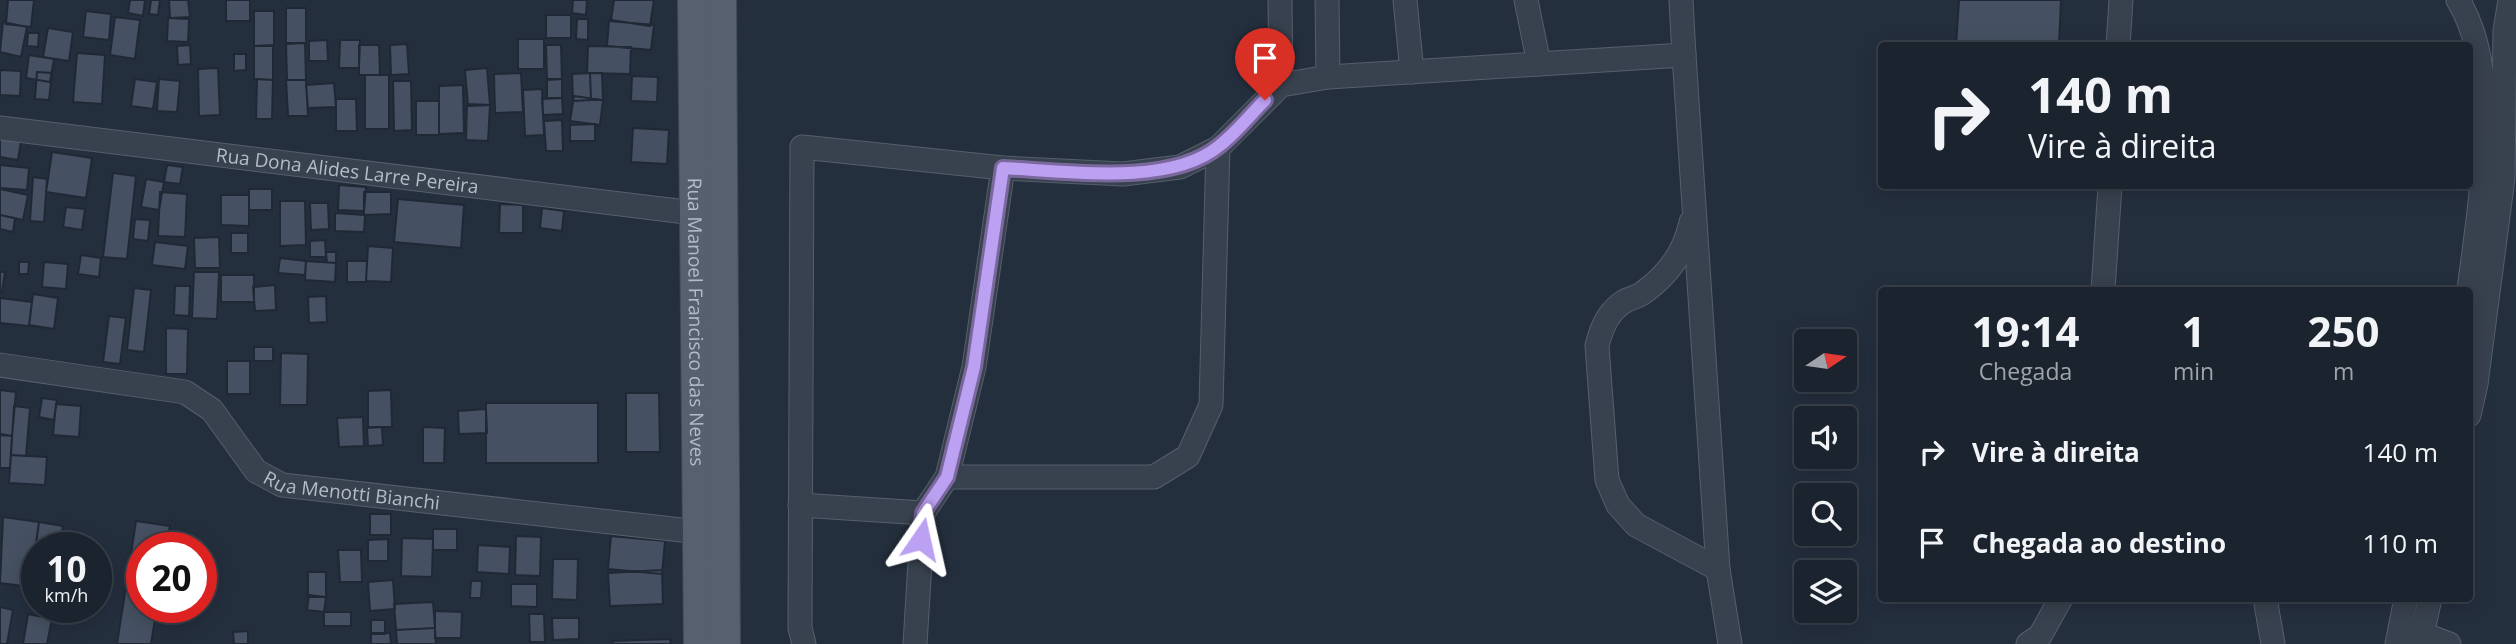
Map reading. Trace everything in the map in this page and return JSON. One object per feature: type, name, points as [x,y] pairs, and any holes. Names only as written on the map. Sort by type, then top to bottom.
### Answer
[{"type":"main road","name":"Rua Manoel Francisco das Neves","points":[[693,0],[699,644]]},
{"type":"main road","name":"Rua Manoel Francisco das Neves","points":[[721,0],[725,644]]},
{"type":"street","points":[[1280,0],[1281,85]]},
{"type":"street","points":[[1327,0],[1328,77]]},
{"type":"street","points":[[1405,0],[1412,72]]},
{"type":"street","points":[[1526,0],[1539,64]]},
{"type":"street","points":[[1681,0],[1718,569],[1730,644]]},
{"type":"street","points":[[2118,42],[2121,0]]},
{"type":"street","points":[[2458,0],[2478,45],[2484,86],[2482,176],[2469,287]]},
{"type":"street","points":[[2473,397],[2503,178],[2505,31],[2510,0]]},
{"type":"street","points":[[804,644],[800,628],[802,147],[1003,168],[1123,174],[1180,167],[1218,148],[1281,85],[1328,77],[1684,55]]},
{"type":"street","name":"Rua Dona Alides Larre Pereira","points":[[0,128],[694,213]]},
{"type":"street","points":[[947,477],[1154,477],[1188,456],[1211,405],[1218,148]]},
{"type":"street","points":[[915,644],[923,513],[947,477],[974,367],[1003,168]]},
{"type":"street","points":[[2103,287],[2110,189]]},
{"type":"street","points":[[1695,207],[1687,241],[1669,271],[1642,294],[1624,302],[1610,314],[1601,329],[1597,346],[1607,480],[1618,505],[1636,525],[1718,569]]},
{"type":"street","name":"Rua Menotti Bianchi","points":[[0,365],[185,392],[212,410],[256,471],[282,485],[699,532]]},
{"type":"street","points":[[800,505],[923,513]]},
{"type":"street","points":[[2028,644],[2040,636],[2059,602]]},
{"type":"street","points":[[2397,644],[2405,602]]},
{"type":"street","points":[[2429,602],[2421,639],[2449,644]]},
{"type":"street","points":[[2266,604],[2273,644]]},
{"type":"building","points":[[8,0],[34,0],[31,27],[6,24]]},
{"type":"building","points":[[130,0],[145,0],[143,16],[128,13]]},
{"type":"building","points":[[151,0],[160,0],[158,15],[149,14]]},
{"type":"building","points":[[169,0],[188,0],[190,17],[170,18]]},
{"type":"building","points":[[226,0],[250,0],[250,21],[226,21]]},
{"type":"building","points":[[573,0],[587,0],[586,15],[572,13]]},
{"type":"building","points":[[614,0],[654,0],[650,26],[611,20]]},
{"type":"building","points":[[1959,0],[2061,0],[2059,42],[1956,42]]},
{"type":"building","points":[[286,8],[306,8],[306,43],[286,43]]},
{"type":"building","points":[[86,11],[111,14],[109,40],[83,37]]},
{"type":"building","points":[[254,11],[274,11],[274,45],[254,46]]},
{"type":"building","points":[[546,15],[571,15],[571,38],[546,38]]},
{"type":"building","points":[[115,17],[140,20],[135,59],[110,55]]},
{"type":"building","points":[[168,18],[189,19],[188,42],[167,41]]},
{"type":"building","points":[[577,19],[588,19],[588,40],[576,39]]},
{"type":"building","points":[[609,21],[654,25],[651,50],[607,46]]},
{"type":"building","points":[[3,22],[27,27],[21,57],[0,52]]},
{"type":"building","points":[[48,28],[73,32],[69,61],[43,57]]},
{"type":"building","points":[[28,33],[39,33],[38,47],[27,46]]},
{"type":"building","points":[[518,39],[544,39],[544,69],[518,69]]},
{"type":"building","points":[[327,40],[328,61],[309,61],[309,41]]},
{"type":"building","points":[[340,40],[360,40],[359,68],[339,68]]},
{"type":"building","points":[[305,43],[306,80],[287,80],[286,44]]},
{"type":"building","points":[[407,44],[409,74],[391,75],[390,45]]},
{"type":"building","points":[[190,45],[191,64],[178,65],[177,46]]},
{"type":"building","points":[[359,45],[379,45],[380,75],[359,75]]},
{"type":"building","points":[[546,45],[561,45],[562,79],[547,80]]},
{"type":"building","points":[[254,46],[273,46],[273,80],[254,79]]},
{"type":"building","points":[[588,46],[631,47],[630,74],[587,73]]},
{"type":"building","points":[[77,53],[105,55],[102,104],[73,102]]},
{"type":"building","points":[[234,54],[246,54],[246,70],[234,71]]},
{"type":"building","points":[[29,55],[54,59],[50,82],[26,78]]},
{"type":"building","points":[[218,68],[220,115],[199,116],[198,69]]},
{"type":"building","points":[[487,68],[490,105],[468,106],[465,70]]},
{"type":"building","points":[[0,70],[21,71],[20,96],[0,95]]},
{"type":"building","points":[[37,72],[52,73],[49,100],[35,99]]},
{"type":"building","points":[[521,73],[523,112],[495,113],[494,74]]},
{"type":"building","points":[[590,73],[591,100],[573,101],[572,74]]},
{"type":"building","points":[[590,73],[602,73],[603,100],[591,100]]},
{"type":"building","points":[[365,75],[389,75],[389,129],[365,129]]},
{"type":"building","points":[[632,76],[658,77],[657,102],[631,101]]},
{"type":"building","points":[[135,79],[157,82],[153,109],[131,106]]},
{"type":"building","points":[[159,79],[180,81],[177,112],[157,111]]},
{"type":"building","points":[[257,79],[273,80],[272,119],[256,119]]},
{"type":"building","points":[[547,79],[562,79],[562,98],[547,98]]},
{"type":"building","points":[[286,80],[306,80],[308,116],[288,116]]},
{"type":"building","points":[[393,81],[411,81],[412,130],[394,131]]},
{"type":"building","points":[[334,83],[336,107],[308,108],[306,85]]},
{"type":"building","points":[[463,85],[464,133],[439,134],[439,86]]},
{"type":"building","points":[[542,89],[544,135],[525,136],[523,90]]},
{"type":"building","points":[[574,96],[603,100],[600,125],[570,121]]},
{"type":"building","points":[[562,98],[563,114],[543,115],[542,99]]},
{"type":"building","points":[[336,99],[356,99],[357,131],[336,131]]},
{"type":"building","points":[[416,101],[439,101],[439,135],[416,135]]},
{"type":"building","points":[[467,104],[490,105],[488,141],[466,140]]},
{"type":"building","points":[[562,120],[563,151],[546,151],[544,121]]},
{"type":"building","points":[[595,124],[595,141],[570,141],[570,125]]},
{"type":"building","points":[[633,128],[669,130],[667,164],[631,162]]},
{"type":"building","points":[[0,137],[21,141],[18,160],[0,157]]},
{"type":"building","points":[[52,152],[92,158],[86,198],[46,192]]},
{"type":"building","points":[[0,165],[29,168],[27,190],[0,188]]},
{"type":"building","points":[[167,165],[183,167],[180,184],[164,182]]},
{"type":"building","points":[[113,173],[136,176],[127,259],[103,257]]},
{"type":"building","points":[[33,177],[47,179],[44,222],[30,221]]},
{"type":"building","points":[[146,179],[164,182],[159,210],[141,207]]},
{"type":"building","points":[[339,185],[366,187],[364,211],[338,210]]},
{"type":"building","points":[[0,189],[28,195],[23,220],[0,215]]},
{"type":"building","points":[[249,189],[272,189],[272,210],[249,210]]},
{"type":"building","points":[[160,192],[187,194],[185,237],[158,236]]},
{"type":"building","points":[[364,192],[391,192],[391,214],[364,215]]},
{"type":"building","points":[[221,195],[249,195],[249,226],[221,225]]},
{"type":"building","points":[[398,199],[464,205],[461,248],[394,242]]},
{"type":"building","points":[[280,201],[305,201],[306,245],[280,246]]},
{"type":"building","points":[[310,203],[328,203],[329,229],[311,230]]},
{"type":"building","points":[[500,204],[523,205],[523,233],[499,233]]},
{"type":"building","points":[[66,207],[85,209],[82,230],[63,227]]},
{"type":"building","points":[[542,208],[564,211],[562,231],[540,228]]},
{"type":"building","points":[[335,213],[365,215],[364,232],[335,231]]},
{"type":"building","points":[[0,215],[15,218],[13,232],[0,229]]},
{"type":"building","points":[[135,219],[150,220],[148,241],[133,239]]},
{"type":"building","points":[[231,233],[248,233],[248,253],[231,253]]},
{"type":"building","points":[[219,237],[220,268],[195,268],[194,238]]},
{"type":"building","points":[[325,240],[326,257],[310,257],[310,241]]},
{"type":"building","points":[[155,242],[188,246],[185,269],[152,265]]},
{"type":"building","points":[[368,246],[393,248],[391,282],[366,281]]},
{"type":"building","points":[[326,252],[336,252],[336,263],[327,263]]},
{"type":"building","points":[[81,255],[101,258],[99,277],[78,274]]},
{"type":"building","points":[[280,258],[306,261],[305,275],[278,273]]},
{"type":"building","points":[[306,261],[336,263],[335,282],[305,280]]},
{"type":"building","points":[[347,261],[367,261],[366,282],[347,282]]},
{"type":"building","points":[[19,262],[29,262],[28,274],[19,274]]},
{"type":"building","points":[[44,262],[68,264],[66,289],[42,287]]},
{"type":"building","points":[[0,272],[5,272],[2,292],[0,292]]},
{"type":"building","points":[[194,272],[219,272],[217,319],[192,318]]},
{"type":"building","points":[[221,275],[254,275],[254,302],[221,302]]},
{"type":"building","points":[[275,285],[276,310],[255,311],[253,287]]},
{"type":"building","points":[[175,286],[190,286],[189,316],[174,315]]},
{"type":"building","points":[[134,288],[151,290],[144,352],[127,350]]},
{"type":"building","points":[[33,294],[58,298],[54,329],[29,325]]},
{"type":"building","points":[[326,296],[327,322],[309,323],[308,297]]},
{"type":"building","points":[[0,298],[32,302],[29,326],[0,323]]},
{"type":"building","points":[[109,316],[126,318],[120,364],[103,362]]},
{"type":"building","points":[[166,328],[188,329],[187,374],[166,374]]},
{"type":"building","points":[[254,347],[273,347],[273,361],[254,361]]},
{"type":"building","points":[[281,353],[308,354],[307,405],[280,405]]},
{"type":"building","points":[[227,361],[250,361],[250,394],[227,394]]},
{"type":"building","points":[[0,390],[16,392],[12,436],[0,434]]},
{"type":"building","points":[[391,390],[392,427],[368,427],[368,391]]},
{"type":"building","points":[[626,393],[659,393],[660,452],[626,452]]},
{"type":"building","points":[[42,398],[57,400],[54,420],[39,417]]},
{"type":"building","points":[[486,403],[598,403],[598,463],[486,463]]},
{"type":"building","points":[[56,404],[81,406],[79,437],[53,435]]},
{"type":"building","points":[[14,406],[30,408],[26,456],[11,455]]},
{"type":"building","points":[[486,409],[487,433],[459,434],[458,411]]},
{"type":"building","points":[[363,417],[364,446],[339,447],[337,418]]},
{"type":"building","points":[[382,427],[383,445],[368,446],[367,428]]},
{"type":"building","points":[[423,427],[445,428],[444,463],[423,463]]},
{"type":"building","points":[[0,435],[12,436],[10,468],[0,468]]},
{"type":"building","points":[[11,455],[47,457],[45,485],[9,483]]},
{"type":"building","points":[[370,514],[391,514],[391,535],[370,535]]},
{"type":"building","points":[[3,517],[39,522],[38,532],[21,532],[21,586],[0,583]]},
{"type":"building","points":[[136,521],[170,526],[169,532],[134,532]]},
{"type":"building","points":[[39,522],[63,526],[62,532],[38,532]]},
{"type":"building","points":[[433,529],[457,529],[457,550],[433,550]]},
{"type":"building","points":[[516,536],[541,537],[540,576],[515,575]]},
{"type":"building","points":[[611,536],[665,541],[662,574],[608,569]]},
{"type":"building","points":[[402,538],[433,539],[432,577],[401,576]]},
{"type":"building","points":[[388,539],[388,561],[368,561],[368,540]]},
{"type":"building","points":[[478,545],[510,547],[509,574],[477,572]]},
{"type":"building","points":[[338,550],[361,550],[362,582],[340,582]]},
{"type":"building","points":[[553,559],[578,559],[577,600],[552,599]]},
{"type":"building","points":[[662,570],[663,604],[610,606],[608,573]]},
{"type":"building","points":[[308,572],[326,572],[326,597],[308,597]]},
{"type":"building","points":[[393,580],[395,609],[370,611],[368,582]]},
{"type":"building","points":[[471,581],[482,581],[481,598],[470,598]]},
{"type":"building","points":[[511,584],[537,584],[537,607],[511,606]]},
{"type":"building","points":[[126,586],[126,623],[154,623],[151,644],[117,644]]},
{"type":"building","points":[[309,595],[326,597],[324,612],[307,610]]},
{"type":"building","points":[[433,602],[435,628],[396,630],[394,604]]},
{"type":"building","points":[[0,607],[13,610],[7,644],[0,644]]},
{"type":"building","points":[[435,611],[462,612],[461,638],[435,638]]},
{"type":"building","points":[[324,612],[351,612],[351,626],[324,626]]},
{"type":"building","points":[[529,614],[544,614],[545,642],[530,642]]},
{"type":"building","points":[[552,618],[579,618],[579,639],[553,640]]},
{"type":"building","points":[[371,620],[385,620],[385,634],[371,634]]},
{"type":"building","points":[[26,623],[51,623],[47,644],[23,644]]},
{"type":"building","points":[[435,628],[436,644],[397,644],[396,630]]},
{"type":"building","points":[[248,631],[248,644],[234,644],[233,632]]},
{"type":"building","points":[[371,633],[390,633],[391,644],[371,644]]},
{"type":"building","points":[[670,639],[671,644],[613,644],[613,641]]},
{"type":"route","points":[[921,539],[923,513],[947,477],[974,367],[1003,168],[1123,174],[1180,167],[1218,148],[1265,100]]}]
